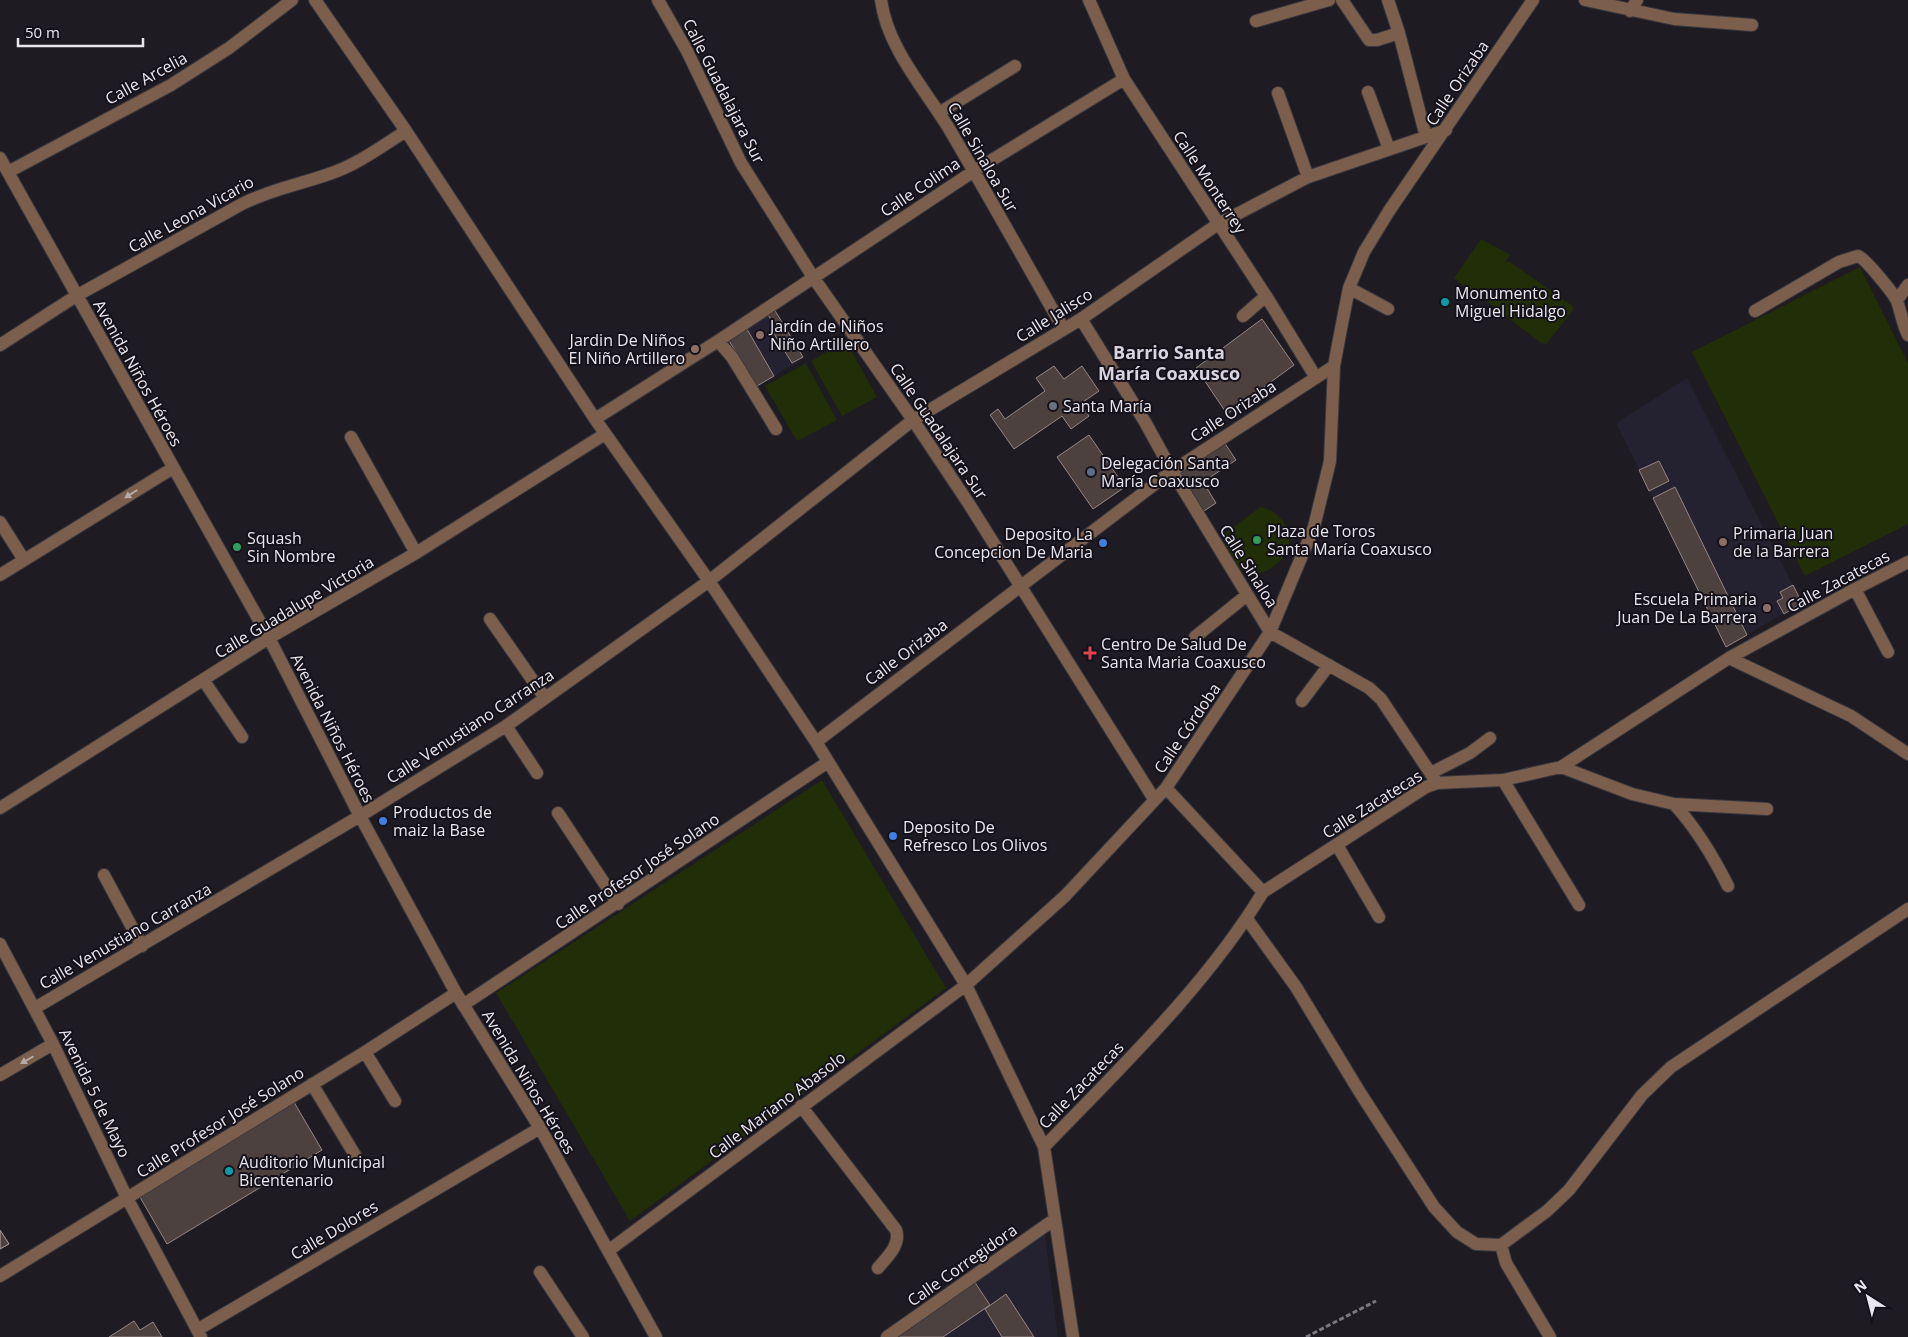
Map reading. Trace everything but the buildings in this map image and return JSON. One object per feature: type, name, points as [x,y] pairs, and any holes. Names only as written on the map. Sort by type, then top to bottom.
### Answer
[{"type":"street","name":"Calle Arcelia","points":[[8,172],[171,85],[229,48],[292,0]]},
{"type":"street","points":[[314,0],[406,131],[605,434],[709,581],[816,742],[966,985],[1044,1147],[1073,1337]]},
{"type":"street","name":"Calle Guadalajara Sur","points":[[658,0],[687,51],[741,163],[813,277],[969,504],[1154,799]]},
{"type":"street","name":"Calle Sinaloa Sur","points":[[881,0],[887,26],[901,54],[974,171],[1064,328]]},
{"type":"street","name":"Calle Monterrey","points":[[1089,0],[1124,79],[1266,296],[1315,376]]},
{"type":"street","points":[[1256,21],[1329,0]]},
{"type":"street","points":[[1342,0],[1369,40],[1377,40],[1399,32]]},
{"type":"street","points":[[1388,0],[1399,32],[1426,137]]},
{"type":"street","name":"Calle Orizaba","points":[[816,742],[1172,471],[1315,376],[1334,366],[1349,288],[1364,252],[1384,219],[1533,0]]},
{"type":"street","points":[[1584,0],[1633,5],[1674,19],[1752,25]]},
{"type":"street","points":[[939,113],[1015,66]]},
{"type":"street","name":"Calle Colima","points":[[813,277],[974,171],[1124,79]]},
{"type":"street","points":[[1368,92],[1389,149]]},
{"type":"street","points":[[1278,93],[1308,177]]},
{"type":"street","name":"Calle Jalisco","points":[[709,581],[913,420],[1080,319],[1218,224],[1308,177],[1446,130]]},
{"type":"street","name":"Calle Leona Vicario","points":[[0,344],[76,296],[250,200],[267,192],[329,174],[359,160],[406,131]]},
{"type":"street","name":"Avenida Niños Héroes","points":[[0,158],[269,638],[360,816],[456,993],[540,1128],[608,1251],[652,1336]]},
{"type":"street","points":[[1755,311],[1840,262],[1858,256],[1870,264],[1897,300],[1902,322],[1908,335]]},
{"type":"street","points":[[595,419],[718,341],[813,277]]},
{"type":"street","points":[[1897,300],[1908,285]]},
{"type":"street","points":[[1349,288],[1388,309]]},
{"type":"street","points":[[1243,316],[1266,296]]},
{"type":"street","name":"Calle Sinaloa","points":[[1080,319],[1145,422],[1172,471],[1270,632],[1354,678],[1381,699],[1434,778]]},
{"type":"street","points":[[718,341],[732,357],[776,429]]},
{"type":"street","name":"Calle Córdoba","points":[[966,985],[1065,896],[1166,788],[1270,632],[1314,528],[1330,461],[1334,366]]},
{"type":"street","name":"Calle Guadalupe Victoria","points":[[0,808],[204,681],[269,638],[416,553],[605,434]]},
{"type":"street","points":[[351,438],[416,553]]},
{"type":"street","points":[[0,575],[173,468]]},
{"type":"street","points":[[0,522],[24,560]]},
{"type":"street","name":"Calle Zacatecas","points":[[1044,1147],[1165,1021],[1247,919],[1263,892],[1414,794],[1434,778],[1503,780],[1561,767],[1729,658],[1908,562]]},
{"type":"street","name":"Calle Venustiano Carranza","points":[[35,1008],[360,816],[506,726],[709,581]]},
{"type":"street","points":[[1855,589],[1888,652]]},
{"type":"street","points":[[1195,637],[1247,595]]},
{"type":"street","points":[[490,619],[545,698]]},
{"type":"street","points":[[1729,658],[1851,716],[1908,754]]},
{"type":"street","points":[[1302,701],[1329,665]]},
{"type":"street","points":[[204,681],[242,736]]},
{"type":"street","points":[[506,726],[537,773]]},
{"type":"street","points":[[1434,778],[1490,738]]},
{"type":"street","name":"Calle Profesor José Solano","points":[[463,1005],[618,904],[828,762]]},
{"type":"street","points":[[1561,767],[1632,794],[1674,804],[1767,809]]},
{"type":"street","points":[[1503,780],[1579,905]]},
{"type":"street","points":[[1166,788],[1263,892]]},
{"type":"street","points":[[1674,804],[1694,826],[1712,854],[1728,886]]},
{"type":"street","points":[[558,814],[618,904]]},
{"type":"street","points":[[1337,845],[1380,917]]},
{"type":"street","points":[[104,875],[142,946]]},
{"type":"street","points":[[1247,919],[1296,987],[1364,1099],[1434,1208],[1457,1232],[1467,1239],[1484,1245],[1501,1246],[1547,1211],[1569,1190],[1598,1154],[1624,1116],[1671,1067],[1908,909]]},
{"type":"street","name":"Avenida 5 de Mayo","points":[[0,944],[4,959],[35,1008],[127,1198],[199,1334]]},
{"type":"street","name":"Calle Mariano Abasolo","points":[[608,1251],[966,985]]},
{"type":"street","name":"Calle Profesor José Solano","points":[[0,1276],[365,1052],[456,993]]},
{"type":"street","points":[[0,1075],[53,1044]]},
{"type":"street","points":[[365,1052],[395,1101]]},
{"type":"street","points":[[312,1084],[354,1155]]},
{"type":"street","points":[[801,1106],[896,1230],[898,1236],[894,1247],[878,1268]]},
{"type":"street","name":"Calle Dolores","points":[[199,1334],[540,1128]]},
{"type":"street","name":"Calle Corregidora","points":[[888,1337],[1055,1219]]},
{"type":"street","points":[[1501,1246],[1506,1263],[1550,1337]]},
{"type":"street","points":[[540,1272],[583,1337]]},
{"type":"path","points":[[1306,1337],[1376,1301]]},
{"type":"shaded area","points":[[772,306],[804,358],[757,386],[726,336]]},
{"type":"shaded area","name":"Primaria Juan de la Barrera","points":[[1687,378],[1802,603],[1726,647],[1616,423]]},
{"type":"shaded area","points":[[1044,1227],[1058,1337],[887,1337]]},
{"type":"green space","points":[[1481,239],[1511,255],[1505,262],[1510,262],[1573,306],[1574,309],[1546,344],[1541,343],[1482,298],[1480,292],[1476,296],[1454,278]]},
{"type":"green space","points":[[1860,267],[1908,363],[1908,524],[1805,576],[1692,352]]},
{"type":"green space","points":[[846,341],[877,397],[842,416],[811,361]]},
{"type":"green space","points":[[806,363],[837,420],[797,441],[765,386]]},
{"type":"green space","name":"Plaza de Toros Santa María Coaxusco","points":[[1260,507],[1272,511],[1282,520],[1289,532],[1289,545],[1284,556],[1276,565],[1265,571],[1254,573],[1243,571],[1234,562],[1226,549],[1225,534]]},
{"type":"green space","points":[[822,780],[946,988],[630,1221],[496,993]]},
{"type":"place","name":"Monumento a Miguel Hidalgo","points":[[1445,302]]},
{"type":"place","name":"Jardín de Niños Niño Artillero","points":[[760,335]]},
{"type":"place","name":"Jardin De Niños El Niño Artillero","points":[[695,349]]},
{"type":"place","name":"Santa María","points":[[1053,406]]},
{"type":"place","name":"Delegación Santa María Coaxusco","points":[[1091,472]]},
{"type":"place","name":"Plaza de Toros Santa María Coaxusco","points":[[1257,540]]},
{"type":"place","name":"Primaria Juan de la Barrera","points":[[1723,542]]},
{"type":"place","name":"Deposito La Concepcion De Maria","points":[[1103,543]]},
{"type":"place","name":"Squash Sin Nombre","points":[[237,547]]},
{"type":"place","name":"Escuela Primaria Juan De La Barrera","points":[[1767,608]]},
{"type":"place","name":"Centro De Salud De Santa Maria Coaxusco","points":[[1090,653]]},
{"type":"place","name":"Productos de maiz la Base","points":[[383,821]]},
{"type":"place","name":"Deposito De Refresco Los Olivos","points":[[893,836]]},
{"type":"place","name":"Auditorio Municipal Bicentenario","points":[[229,1171]]},
{"type":"district","name":"Barrio Santa María Coaxusco","points":[[1169,362]]}]
